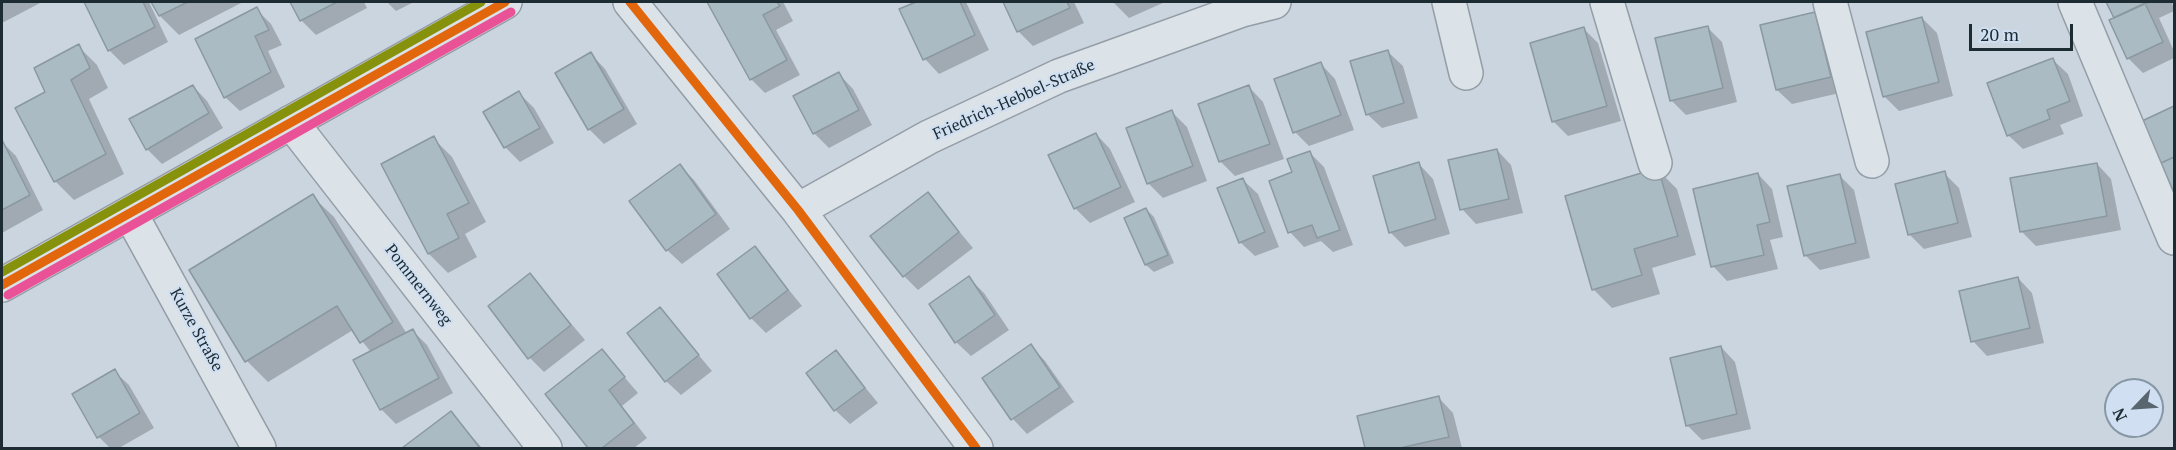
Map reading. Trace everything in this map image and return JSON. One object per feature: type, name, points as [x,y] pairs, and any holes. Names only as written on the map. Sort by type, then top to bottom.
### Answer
[{"type":"street","points":[[2,285],[505,2]]},
{"type":"street","points":[[630,2],[798,210],[976,448]]},
{"type":"street","name":"Friedrich-Hebbel-Straße","points":[[798,210],[929,137],[1059,76],[1242,10],[1274,2]]},
{"type":"street","points":[[1449,2],[1466,73]]},
{"type":"street","points":[[1607,2],[1655,163]]},
{"type":"street","points":[[1830,2],[1872,161]]},
{"type":"street","points":[[2075,2],[2175,237]]},
{"type":"street","name":"Pommernweg","points":[[291,122],[545,448]]},
{"type":"street","name":"Kurze Straße","points":[[130,213],[259,448]]},
{"type":"building","points":[[84,2],[143,2],[155,27],[108,51]]},
{"type":"building","points":[[151,2],[188,2],[159,16]]},
{"type":"building","points":[[290,2],[337,2],[300,21]]},
{"type":"building","points":[[707,2],[777,2],[780,6],[763,15],[787,60],[750,80]]},
{"type":"building","points":[[916,2],[960,2],[975,35],[923,60],[899,9]]},
{"type":"building","points":[[1003,2],[1067,2],[1070,8],[1017,32]]},
{"type":"building","points":[[2106,2],[2149,2],[2114,18]]},
{"type":"building","points":[[2145,3],[2163,42],[2127,59],[2109,20]]},
{"type":"building","points":[[257,7],[269,30],[255,36],[271,72],[224,98],[195,39]]},
{"type":"building","points":[[1815,12],[1831,77],[1776,90],[1760,25]]},
{"type":"building","points":[[1922,17],[1939,82],[1883,97],[1866,32]]},
{"type":"building","points":[[1708,26],[1723,88],[1670,101],[1655,38]]},
{"type":"building","points":[[1584,27],[1607,106],[1552,122],[1530,43]]},
{"type":"building","points":[[79,44],[90,68],[71,80],[106,154],[54,182],[15,108],[45,92],[34,68]]},
{"type":"building","points":[[1388,50],[1404,103],[1366,115],[1350,61]]},
{"type":"building","points":[[591,52],[624,109],[588,130],[555,73]]},
{"type":"building","points":[[2053,58],[2070,101],[2047,110],[2050,119],[2007,136],[1987,83]]},
{"type":"building","points":[[1321,62],[1341,115],[1293,133],[1274,79]]},
{"type":"building","points":[[839,72],[859,110],[813,134],[793,96]]},
{"type":"building","points":[[193,85],[209,113],[146,150],[129,119]]},
{"type":"building","points":[[1249,85],[1270,144],[1219,162],[1198,104]]},
{"type":"building","points":[[519,91],[540,128],[504,148],[483,112]]},
{"type":"building","points":[[2174,106],[2174,157],[2161,163],[2142,121]]},
{"type":"building","points":[[1172,110],[1193,166],[1147,184],[1126,128]]},
{"type":"building","points":[[1096,133],[1121,187],[1074,209],[1048,155]]},
{"type":"building","points":[[434,136],[469,203],[447,214],[459,238],[428,254],[381,164]]},
{"type":"building","points":[[2,140],[30,195],[2,210]]},
{"type":"building","points":[[1497,149],[1509,199],[1460,210],[1448,160]]},
{"type":"building","points":[[1310,151],[1340,230],[1317,238],[1312,225],[1288,233],[1269,181],[1292,172],[1287,159]]},
{"type":"building","points":[[2174,157],[2174,193],[2161,163]]},
{"type":"building","points":[[1419,162],[1436,219],[1389,233],[1373,176]]},
{"type":"building","points":[[2097,163],[2107,216],[2020,232],[2010,178]]},
{"type":"building","points":[[680,164],[716,214],[666,251],[629,201]]},
{"type":"building","points":[[1658,168],[1678,236],[1634,249],[1642,275],[1592,290],[1565,196]]},
{"type":"building","points":[[1945,171],[1958,223],[1908,235],[1895,184]]},
{"type":"building","points":[[1758,173],[1770,222],[1757,225],[1764,255],[1711,267],[1693,189]]},
{"type":"building","points":[[1840,174],[1856,243],[1804,256],[1787,186]]},
{"type":"building","points":[[1243,178],[1265,232],[1239,243],[1217,188]]},
{"type":"building","points":[[928,192],[959,232],[903,277],[870,236]]},
{"type":"building","points":[[313,194],[393,322],[360,343],[337,306],[245,362],[189,270]]},
{"type":"building","points":[[1146,208],[1168,255],[1145,265],[1124,218]]},
{"type":"building","points":[[755,246],[788,290],[750,319],[717,274]]},
{"type":"building","points":[[530,273],[571,325],[528,359],[488,306]]},
{"type":"building","points":[[969,276],[995,315],[955,343],[929,304]]},
{"type":"building","points":[[2018,277],[2030,328],[1971,342],[1959,291]]},
{"type":"building","points":[[660,307],[699,355],[665,382],[627,333]]},
{"type":"building","points":[[413,329],[439,378],[380,410],[353,360]]},
{"type":"building","points":[[1031,344],[1060,387],[1011,420],[982,378]]},
{"type":"building","points":[[1721,346],[1737,414],[1686,426],[1670,358]]},
{"type":"building","points":[[602,349],[625,377],[609,390],[634,423],[602,448],[588,448],[545,394]]},
{"type":"building","points":[[836,350],[865,388],[834,411],[806,373]]},
{"type":"building","points":[[115,369],[140,413],[97,438],[72,394]]},
{"type":"building","points":[[1439,396],[1449,437],[1400,448],[1365,448],[1357,416]]},
{"type":"building","points":[[451,411],[480,448],[402,448]]},
{"type":"transit line","points":[[2,272],[481,2]]},
{"type":"transit line","points":[[2,285],[505,2]]},
{"type":"transit line","points":[[630,2],[798,210],[976,448]]},
{"type":"transit line","points":[[8,295],[511,12]]}]
